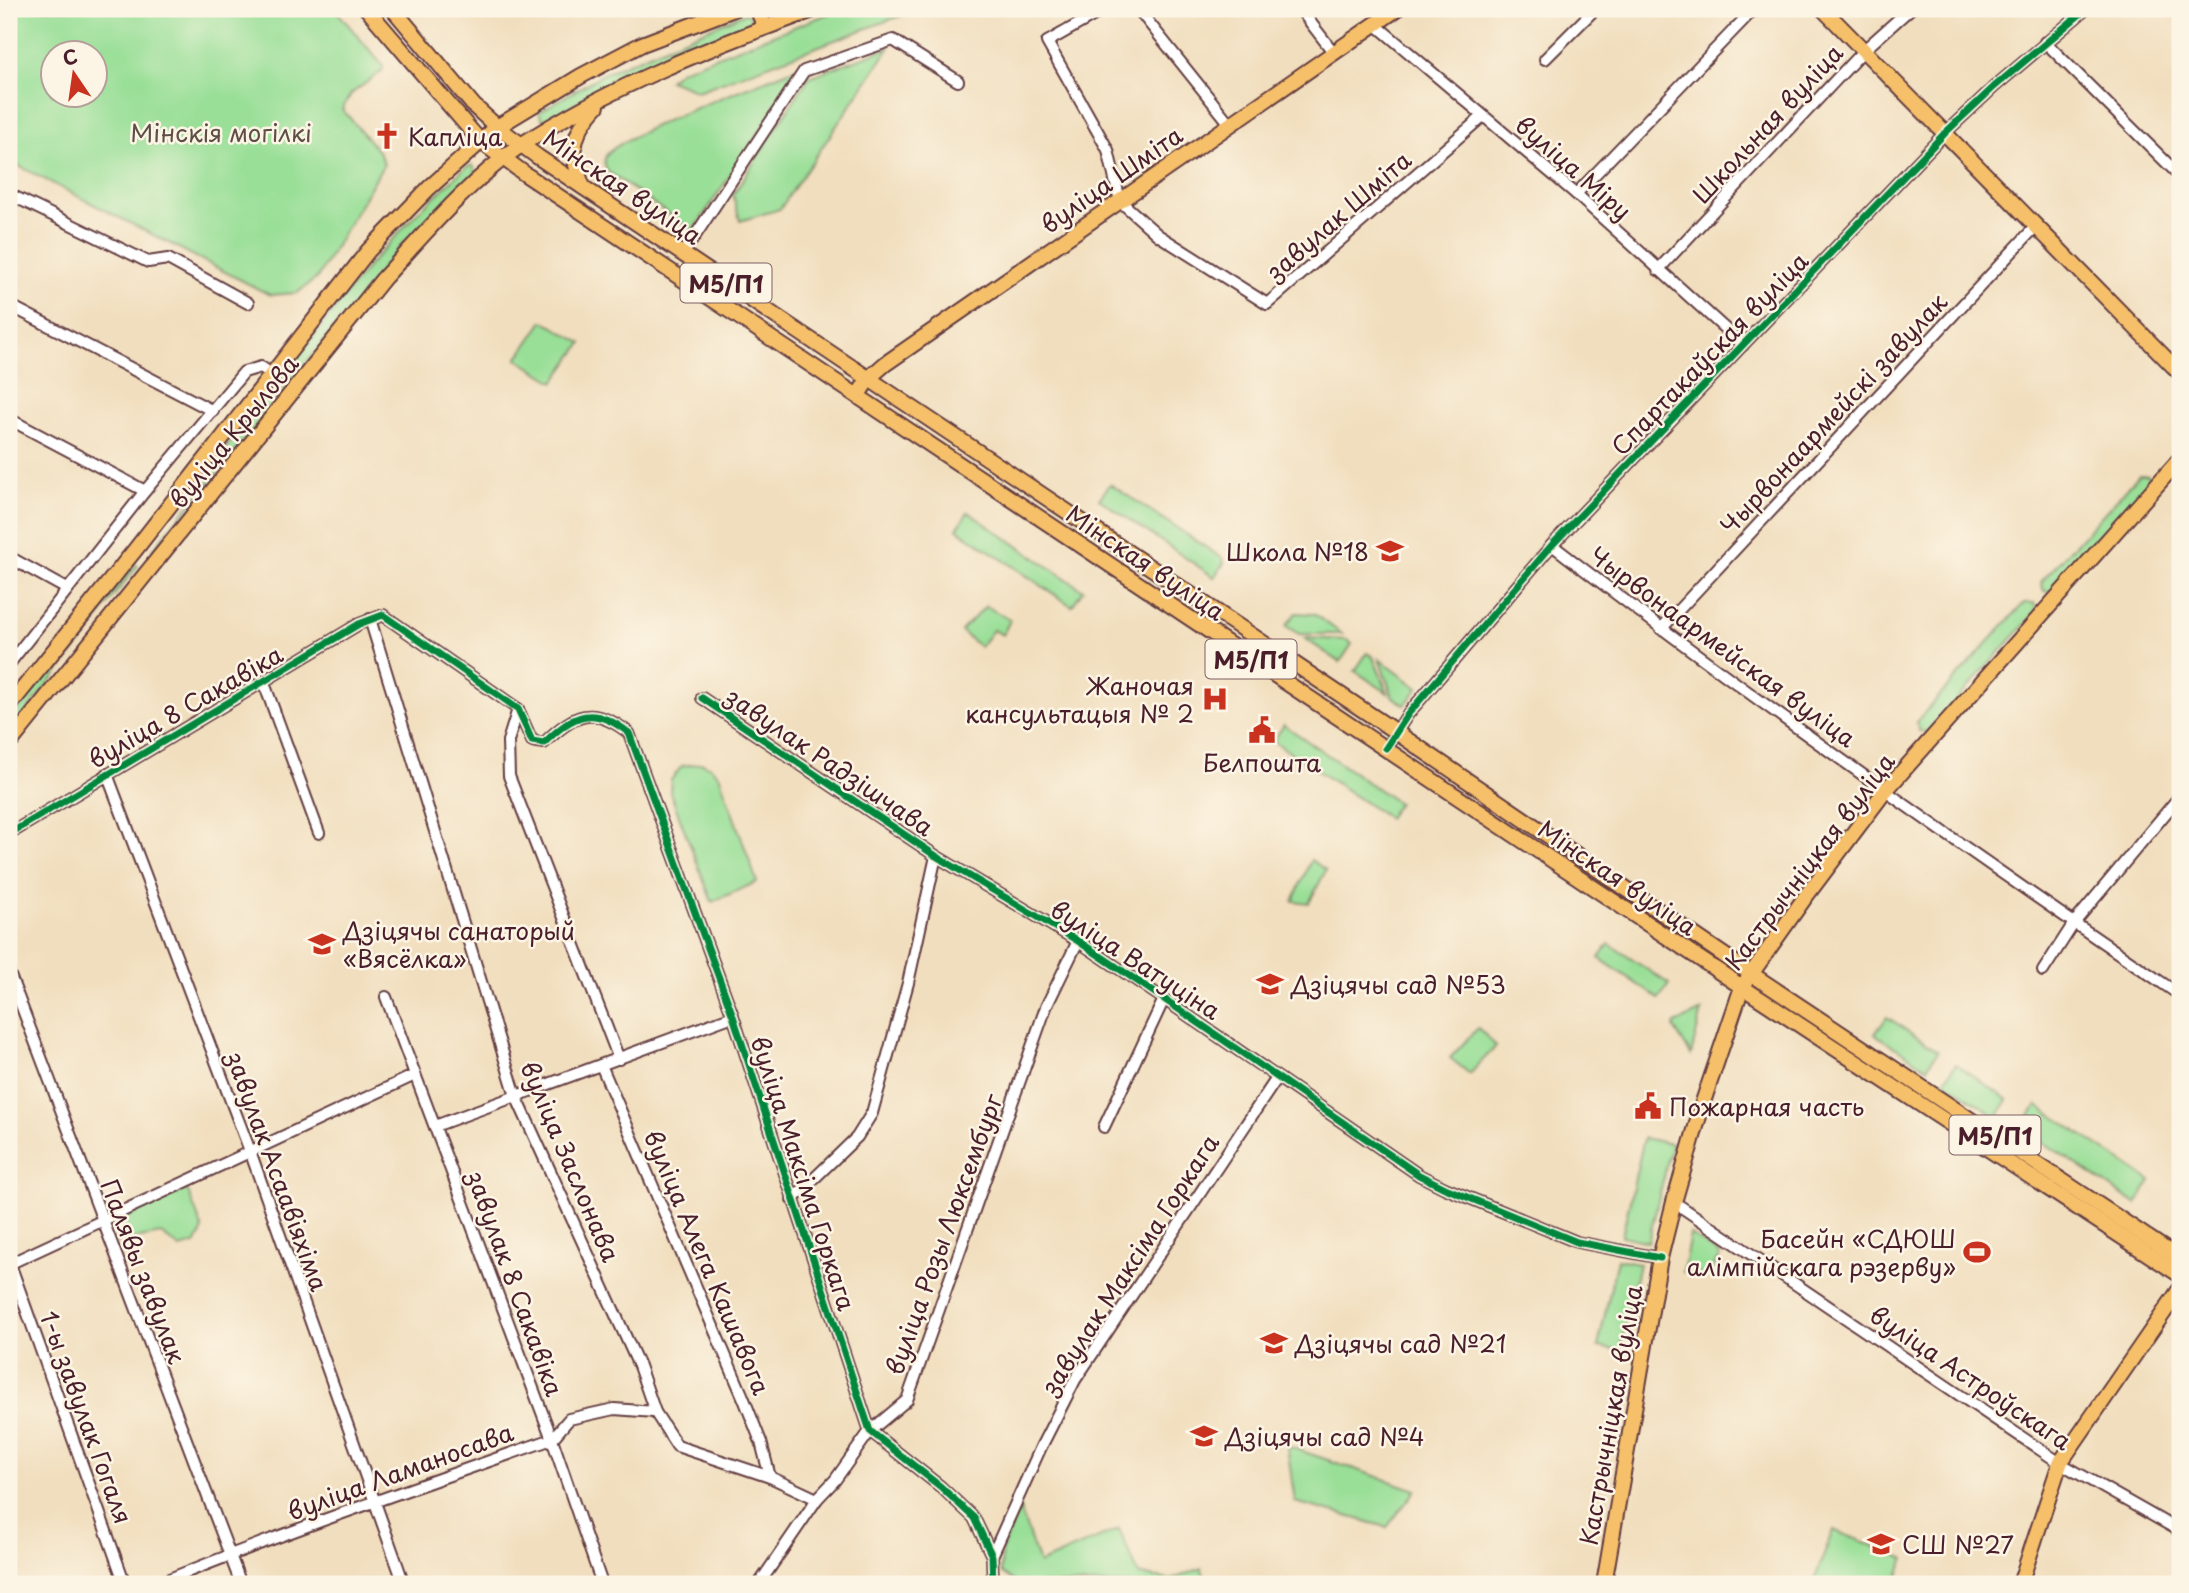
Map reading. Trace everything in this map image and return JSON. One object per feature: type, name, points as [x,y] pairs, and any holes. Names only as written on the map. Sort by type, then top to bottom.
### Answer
[{"type":"main road","name":"Мінская вуліца","points":[[367,9],[480,141],[524,174],[1742,987],[2180,1275]]},
{"type":"main road","name":"Мінская вуліца","points":[[394,9],[474,106],[521,145],[1750,973],[2180,1259]]},
{"type":"main road","name":"вуліца Крылова","points":[[9,706],[375,244],[429,188],[497,127],[581,76],[642,44],[734,9]]},
{"type":"main road","points":[[757,9],[765,27]]},
{"type":"main road","name":"вуліца Крылова","points":[[9,744],[383,279],[437,220],[504,158],[521,145],[605,97],[676,64],[816,9]]},
{"type":"main road","name":"вуліца Шміта","points":[[858,395],[869,378],[885,364],[1397,9]]},
{"type":"main road","points":[[1823,9],[2180,373]]},
{"type":"main road","points":[[583,187],[575,164],[575,141],[583,123],[605,97]]},
{"type":"main road","name":"Кастрычніцкая вуліца","points":[[1604,1584],[1660,1258],[1712,1075],[1742,987],[1885,791],[2180,459]]},
{"type":"main road","points":[[135,550],[154,565]]},
{"type":"main road","points":[[2020,1584],[2060,1463],[2180,1289]]},
{"type":"street","points":[[1105,9],[1047,42],[1108,150],[1120,201]]},
{"type":"street","points":[[1138,9],[1230,124]]},
{"type":"street","points":[[1300,9],[1334,54]]},
{"type":"street","points":[[1545,59],[1595,9]]},
{"type":"street","points":[[1576,194],[1754,9]]},
{"type":"street","name":"Школьная вуліца","points":[[1658,270],[1863,51],[1910,9]]},
{"type":"street","name":"Спартакаўская вуліца","points":[[1386,748],[1408,714],[1552,545],[1945,133],[2045,42],[2086,9]]},
{"type":"street","name":"вуліца Міру","points":[[1375,24],[1576,194],[1744,345]]},
{"type":"street","points":[[683,254],[804,71],[893,40],[958,81]]},
{"type":"street","points":[[2045,42],[2180,176]]},
{"type":"street","name":"завулак Шміта","points":[[1120,201],[1158,235],[1267,304],[1483,116]]},
{"type":"street","points":[[9,194],[148,262],[168,259],[248,303]]},
{"type":"street","name":"Чырвонаармейскі завулак","points":[[1661,629],[2036,226]]},
{"type":"street","points":[[9,304],[213,411]]},
{"type":"street","points":[[9,664],[145,491],[244,372],[261,367],[273,374]]},
{"type":"street","points":[[9,419],[145,491]]},
{"type":"street","name":"Чырвонаармейская вуліца","points":[[1552,545],[1661,629],[1885,791],[2180,995]]},
{"type":"street","points":[[9,557],[67,589]]},
{"type":"street","name":"вуліца 8 Сакавіка","points":[[9,834],[370,619],[383,615],[518,709]]},
{"type":"street","name":"вуліца Заслонава","points":[[370,619],[516,1097],[639,1366],[655,1412],[677,1446],[770,1477],[817,1499]]},
{"type":"street","points":[[264,683],[319,833]]},
{"type":"street","name":"завулак Радзішчава","points":[[702,698],[936,856],[908,983],[872,1113],[857,1137],[792,1200]]},
{"type":"street","points":[[518,709],[508,741],[509,776],[619,1059]]},
{"type":"street","name":"вуліца Максіма Горкага","points":[[518,709],[532,741],[544,743],[563,727],[584,716],[600,715],[629,733],[733,1016],[870,1432]]},
{"type":"street","name":"завулак Асаавіяхіма","points":[[107,774],[250,1151],[404,1584]]},
{"type":"street","points":[[2043,971],[2074,923],[2180,796]]},
{"type":"street","name":"вуліца Ватуціна","points":[[936,856],[1078,941],[1419,1175],[1577,1242],[1660,1258]]},
{"type":"street","name":"вуліца Розы Люксембург","points":[[759,1584],[817,1499],[835,1480],[870,1432],[906,1401],[1046,1007],[1078,941]]},
{"type":"street","name":"Палявы завулак","points":[[9,974],[241,1584]]},
{"type":"street","name":"завулак 8 Сакавіка","points":[[386,997],[552,1440],[602,1584]]},
{"type":"street","points":[[1104,1127],[1164,999]]},
{"type":"street","points":[[435,1126],[733,1016]]},
{"type":"street","name":"вуліца Алега Кашавога","points":[[601,1065],[744,1399],[761,1442],[770,1477]]},
{"type":"street","points":[[10,1264],[415,1075]]},
{"type":"street","name":"завулак Максіма Горкага","points":[[992,1556],[1039,1451],[1075,1380],[1277,1078]]},
{"type":"street","name":"вуліца Астроўскага","points":[[1674,1202],[2060,1463],[2180,1531]]},
{"type":"street","name":"1-ы завулак Гогаля","points":[[10,1264],[125,1584]]},
{"type":"street","name":"вуліца Ламаносава","points":[[157,1584],[376,1501],[552,1440],[569,1419],[614,1409],[655,1412]]},
{"type":"street","points":[[870,1432],[942,1487],[974,1518],[992,1556],[993,1584]]},
{"type":"green space","name":"Мінскія могілкі","points":[[9,9],[335,9],[383,66],[382,71],[351,94],[342,109],[379,152],[384,164],[317,278],[297,293],[270,295],[9,161]]},
{"type":"green space","points":[[841,9],[919,9],[698,91],[669,80],[681,70]]},
{"type":"green space","points":[[745,13],[751,17],[750,25],[609,84],[549,119],[542,119],[539,112],[605,73]]},
{"type":"green space","points":[[890,47],[780,209],[740,221],[733,195],[809,77]]},
{"type":"green space","points":[[804,65],[693,231],[607,171],[604,162],[606,156],[638,134]]},
{"type":"green space","points":[[472,165],[476,174],[401,246],[154,552],[152,550],[204,486],[227,447],[369,265],[420,210],[465,168]]},
{"type":"green space","points":[[543,321],[582,343],[554,382],[517,359]]},
{"type":"green space","points":[[2139,475],[2148,475],[2152,483],[2054,592],[2044,591],[2041,582]]},
{"type":"green space","points":[[1110,484],[1222,558],[1224,563],[1214,577],[1099,499]]},
{"type":"green space","points":[[968,512],[1083,590],[1072,606],[957,529]]},
{"type":"green space","points":[[135,564],[138,566],[89,633],[9,733],[9,721]]},
{"type":"green space","points":[[2024,603],[2034,603],[2037,611],[1928,732],[1919,731],[1916,722]]},
{"type":"green space","points":[[986,606],[1010,620],[1003,635],[993,630],[980,647],[961,631]]},
{"type":"green space","points":[[1296,613],[1314,614],[1342,634],[1299,634],[1286,626]]},
{"type":"green space","points":[[1304,638],[1347,640],[1352,644],[1340,662]]},
{"type":"green space","points":[[1367,653],[1373,657],[1388,693],[1355,671]]},
{"type":"green space","points":[[1379,659],[1418,688],[1405,705],[1393,697]]},
{"type":"green space","points":[[1284,725],[1398,803],[1388,818],[1273,741]]},
{"type":"green space","points":[[702,763],[719,775],[757,882],[712,902],[670,792],[671,780],[682,766]]},
{"type":"green space","points":[[1311,860],[1326,870],[1309,903],[1293,901]]},
{"type":"green space","points":[[1609,944],[1669,984],[1659,999],[1599,958]]},
{"type":"green space","points":[[1702,1011],[1691,1055],[1674,1028],[1675,1024]]},
{"type":"green space","points":[[1887,1017],[1938,1051],[1927,1068],[1875,1034]]},
{"type":"green space","points":[[1478,1028],[1496,1046],[1470,1074],[1450,1058]]},
{"type":"green space","points":[[1956,1064],[2008,1100],[1997,1117],[1944,1081]]},
{"type":"green space","points":[[2037,1105],[2151,1181],[2136,1204],[2022,1128]]},
{"type":"green space","points":[[1644,1138],[1672,1144],[1648,1242],[1622,1236]]},
{"type":"green space","points":[[187,1189],[203,1230],[195,1244],[180,1248],[161,1234],[118,1242],[112,1224]]},
{"type":"green space","points":[[1690,1234],[1720,1255],[1708,1277],[1683,1272]]},
{"type":"green space","points":[[1617,1259],[1639,1263],[1620,1351],[1598,1347]]},
{"type":"green space","points":[[1287,1446],[1416,1490],[1387,1527],[1295,1502]]},
{"type":"green space","points":[[1020,1509],[1039,1564],[1119,1529],[1139,1575],[1171,1580],[1201,1568],[1209,1584],[1018,1584],[1001,1572],[1002,1549]]},
{"type":"green space","points":[[1833,1530],[1905,1558],[1895,1584],[1813,1584]]},
{"type":"cycle path","points":[[1386,748],[1408,714],[1552,545],[1945,133],[1994,87],[2086,9]]},
{"type":"cycle path","points":[[9,834],[359,624],[383,615],[518,709],[532,741],[544,743],[565,725],[585,716],[605,719],[629,733],[733,1016],[870,1431],[941,1487],[974,1518],[992,1556],[993,1584]]},
{"type":"cycle path","points":[[702,698],[936,856],[1078,941],[1419,1175],[1577,1242],[1660,1258]]},
{"type":"place","name":"Капліца","points":[[387,136]]},
{"type":"place","name":"Школа №18","points":[[1390,551]]},
{"type":"place","name":"Жаночая кансультацыя № 2","points":[[1215,699]]},
{"type":"place","name":"Белпошта","points":[[1262,730]]},
{"type":"place","name":"Дзіцячы санаторый «Вясёлка»","points":[[322,944]]},
{"type":"place","name":"Дзіцячы сад №53","points":[[1270,984]]},
{"type":"place","name":"Пожарная часть","points":[[1648,1106]]},
{"type":"place","name":"Басейн «СДЮШ алімпійскага рэзерву»","points":[[1977,1252]]},
{"type":"place","name":"Дзіцячы сад №21","points":[[1274,1343]]},
{"type":"place","name":"Дзіцячы сад №4","points":[[1204,1436]]},
{"type":"place","name":"СШ №27","points":[[1881,1544]]}]
